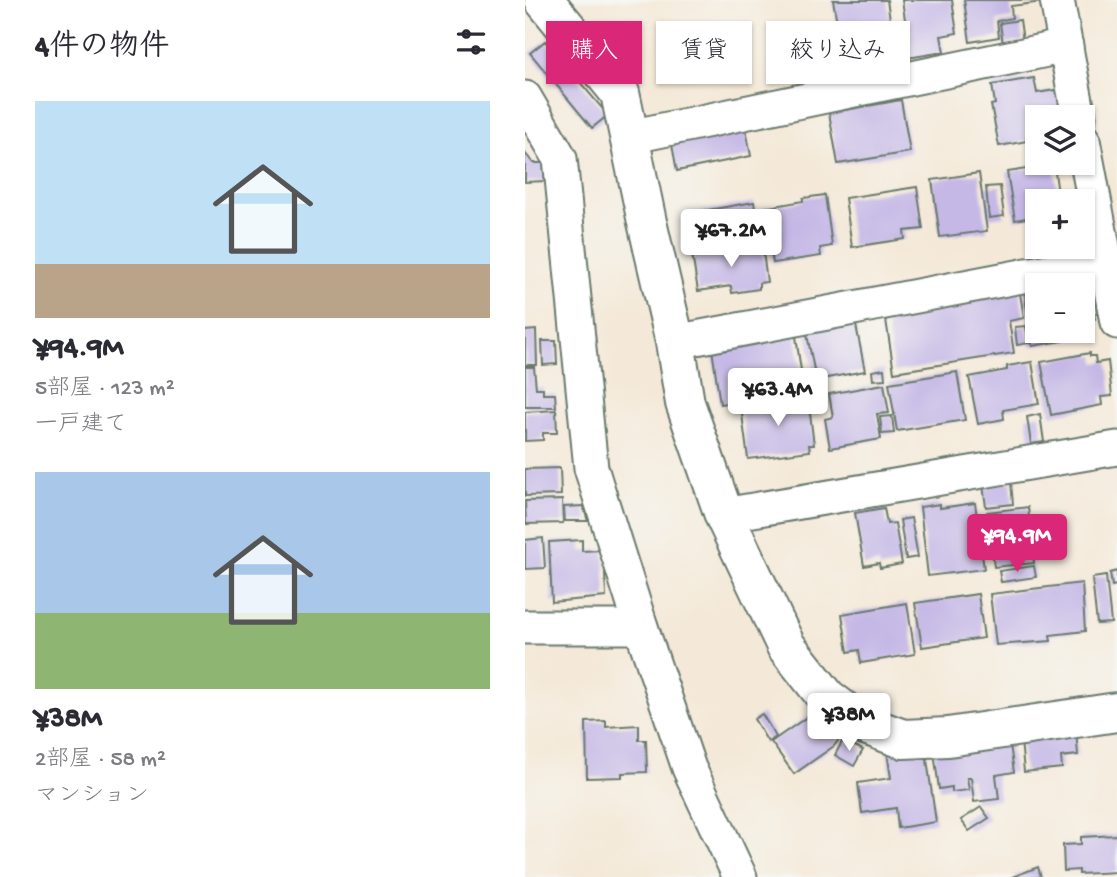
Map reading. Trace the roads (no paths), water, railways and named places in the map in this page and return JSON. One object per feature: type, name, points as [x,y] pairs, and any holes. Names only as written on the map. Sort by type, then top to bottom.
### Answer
[{"type":"street","points":[[544,0],[620,93],[675,342],[685,403],[724,515],[786,646],[827,698],[860,723],[903,738],[948,737],[1117,712]]},
{"type":"street","points":[[1057,0],[1077,105]]},
{"type":"street","points":[[629,137],[1066,46]]},
{"type":"street","points":[[525,98],[560,158],[591,468],[641,628],[689,768],[740,877]]},
{"type":"street","points":[[1090,175],[1117,322]]},
{"type":"street","points":[[675,342],[1106,260]]},
{"type":"street","points":[[724,515],[1117,448]]},
{"type":"street","points":[[525,627],[641,628]]}]
